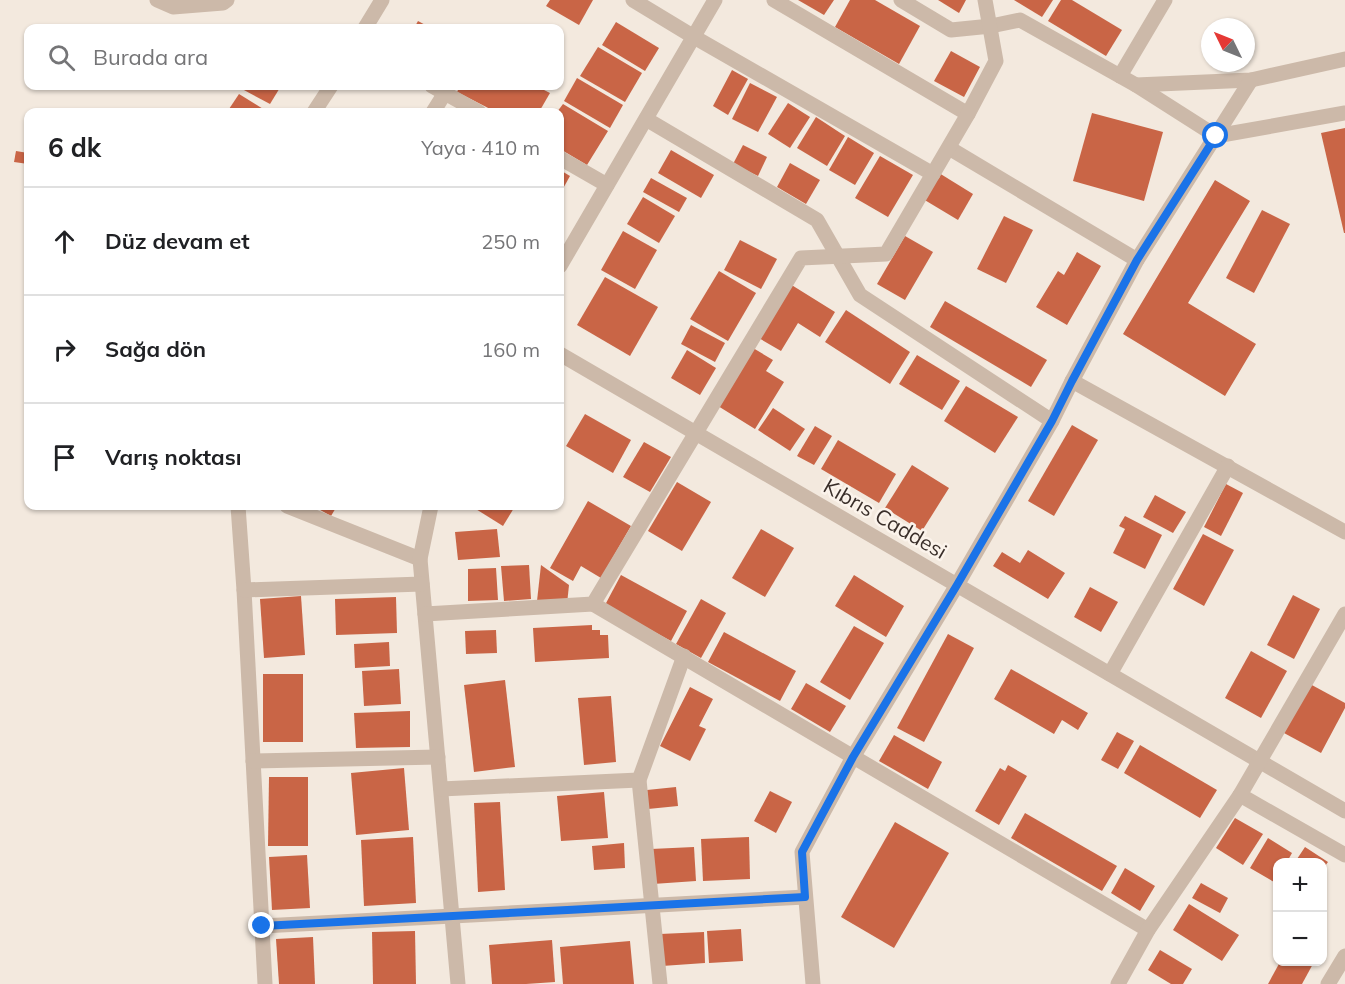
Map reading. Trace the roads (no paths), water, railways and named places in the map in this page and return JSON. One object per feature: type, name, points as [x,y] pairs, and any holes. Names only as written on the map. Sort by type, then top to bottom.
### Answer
[{"type":"street","points":[[157,0],[172,7],[223,3],[227,0]]},
{"type":"street","points":[[367,24],[382,0]]},
{"type":"street","points":[[633,0],[933,174]]},
{"type":"street","points":[[564,259],[715,0]]},
{"type":"street","points":[[774,0],[968,114]]},
{"type":"street","points":[[901,0],[951,30],[1020,20],[1136,85],[1216,136],[1345,113]]},
{"type":"street","points":[[593,604],[801,258],[886,254],[949,148],[996,61],[985,0]]},
{"type":"street","points":[[1120,76],[1165,0]]},
{"type":"street","points":[[1136,85],[1251,80],[1345,59]]},
{"type":"street","points":[[813,984],[802,852],[853,757],[957,585],[1052,421],[1137,260],[1251,80]]},
{"type":"street","points":[[317,108],[328,90]]},
{"type":"street","points":[[434,108],[438,90]]},
{"type":"street","points":[[440,90],[472,108]]},
{"type":"street","points":[[646,119],[817,220],[860,295],[1052,421]]},
{"type":"street","points":[[949,148],[1137,260]]},
{"type":"street","points":[[564,160],[607,185]]},
{"type":"street","name":"Kıbrıs Caddesi","points":[[564,356],[1345,811]]},
{"type":"street","points":[[1072,381],[1345,532]]},
{"type":"street","points":[[1110,674],[1228,466]]},
{"type":"street","points":[[238,510],[265,984]]},
{"type":"street","points":[[297,510],[420,559]]},
{"type":"street","points":[[430,510],[420,559],[458,984]]},
{"type":"street","points":[[244,590],[422,584]]},
{"type":"street","points":[[425,614],[593,604],[1148,930]]},
{"type":"street","points":[[1123,982],[1148,930],[1239,795],[1345,614]]},
{"type":"street","points":[[660,984],[639,780],[684,656]]},
{"type":"street","points":[[253,761],[438,757]]},
{"type":"street","points":[[441,789],[639,780]]},
{"type":"street","points":[[1239,795],[1345,855]]},
{"type":"street","points":[[262,926],[805,897]]},
{"type":"street","points":[[1328,984],[1345,956]]}]
